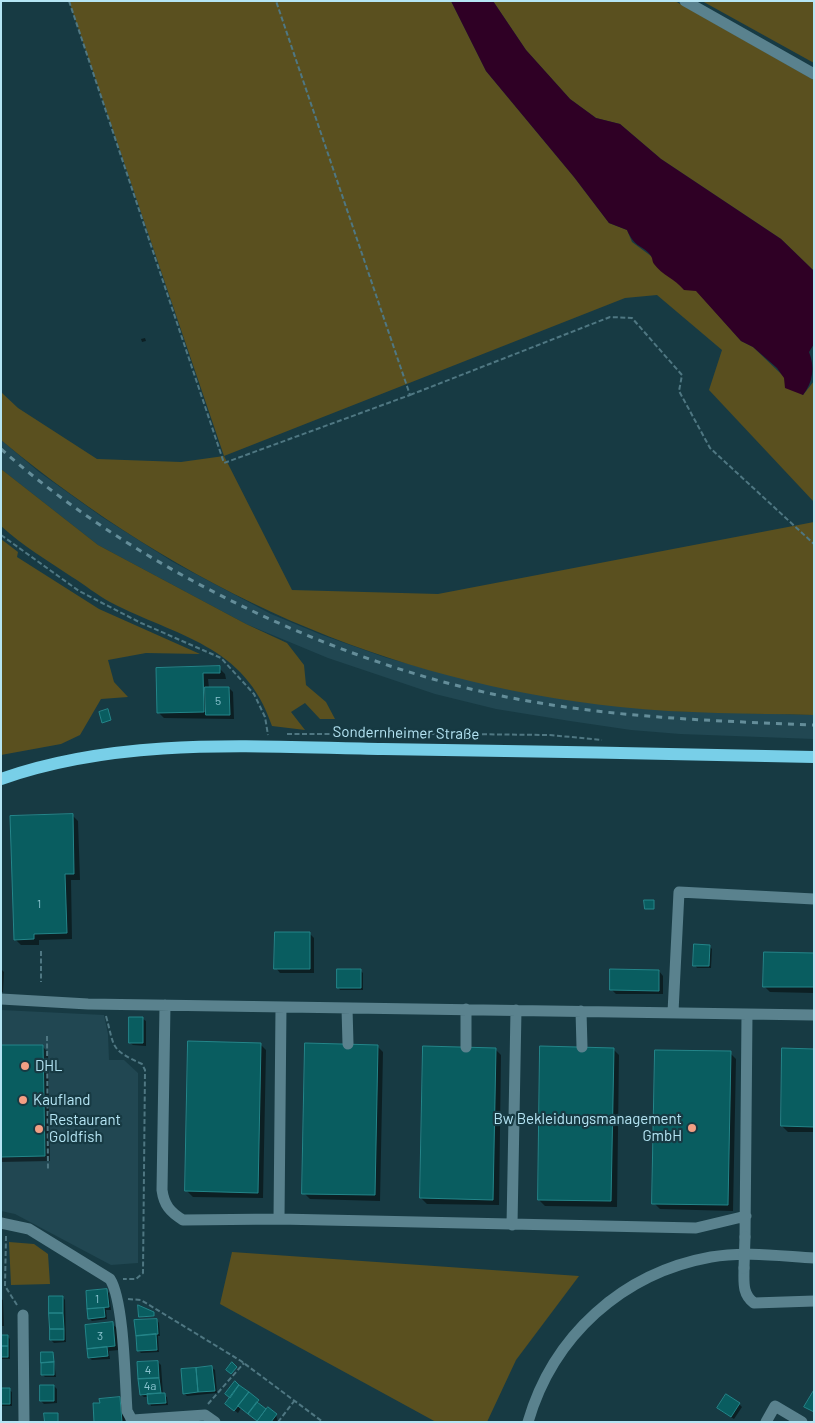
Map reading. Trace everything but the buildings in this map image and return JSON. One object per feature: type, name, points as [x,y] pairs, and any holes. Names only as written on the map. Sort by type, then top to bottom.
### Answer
[{"type":"main road","name":"Sondernheimer Straße","points":[[1,779],[87,757],[171,748],[289,747],[814,757]]},
{"type":"street","points":[[685,1],[814,74]]},
{"type":"street","points":[[673,1012],[679,892],[814,899]]},
{"type":"street","points":[[1,999],[120,1005],[814,1015]]},
{"type":"street","points":[[165,1005],[164,1202],[172,1213],[183,1220],[279,1219],[696,1228],[746,1216]]},
{"type":"street","points":[[279,1219],[281,1007]]},
{"type":"street","points":[[347,1008],[348,1044]]},
{"type":"street","points":[[466,1010],[466,1047]]},
{"type":"street","points":[[512,1225],[516,1010]]},
{"type":"street","points":[[581,1011],[582,1047]]},
{"type":"street","points":[[747,1014],[745,1291],[748,1298],[754,1303],[814,1301]]},
{"type":"street","points":[[4,1223],[29,1229],[110,1279],[118,1299],[127,1411],[133,1421],[205,1415],[215,1422]]},
{"type":"street","points":[[528,1422],[543,1380],[555,1358],[576,1331],[608,1302],[627,1289],[661,1272],[710,1257],[737,1255],[814,1258]]},
{"type":"street","points":[[23,1315],[24,1422]]},
{"type":"street","points":[[766,1422],[775,1406],[802,1422]]},
{"type":"path","points":[[69,1],[224,463],[410,395],[610,317],[632,318],[682,375],[679,391],[710,448],[814,544]]},
{"type":"path","points":[[276,1],[410,395]]},
{"type":"path","points":[[1,535],[79,592],[141,623],[221,658],[254,694],[265,717],[268,738]]},
{"type":"path","points":[[41,951],[41,982]]},
{"type":"path","points":[[103,1004],[114,1045],[119,1053],[142,1064],[145,1070],[144,1274],[136,1279],[110,1279]]},
{"type":"path","points":[[47,1036],[48,1170]]},
{"type":"path","points":[[4,1223],[5,1286],[23,1315]]},
{"type":"path","points":[[118,1299],[141,1300],[244,1363],[323,1422]]},
{"type":"path","points":[[198,1415],[244,1363]]},
{"type":"path","points":[[278,1422],[295,1400]]},
{"type":"shaded area","points":[[69,1],[451,1],[486,71],[574,177],[609,223],[627,230],[632,242],[651,256],[684,289],[696,290],[741,341],[753,347],[803,395],[814,381],[814,502],[709,390],[722,350],[657,295],[625,298],[224,456]]},
{"type":"shaded area","points":[[451,1],[493,1],[526,50],[570,99],[596,118],[620,124],[661,159],[781,239],[814,271],[814,344],[809,352],[812,374],[809,385],[803,395],[785,388],[784,378],[777,368],[753,347],[741,341],[696,291],[684,290],[657,268],[653,263],[652,257],[633,241],[627,230],[609,223],[574,177],[486,71]]},
{"type":"shaded area","points":[[493,1],[675,1],[814,80],[814,271],[781,239],[661,159],[620,124],[596,118],[570,99],[526,50]]},
{"type":"shaded area","points":[[702,1],[814,1],[814,63]]},
{"type":"shaded area","points":[[1,392],[18,408],[97,459],[181,462],[224,456],[292,590],[438,594],[814,522],[814,715],[644,709],[533,695],[450,676],[369,651],[290,620],[214,584],[141,541],[70,494],[1,440]]},
{"type":"shaded area","points":[[1,440],[39,472],[102,517],[173,562],[271,614],[322,635],[387,658],[454,676],[676,711],[814,715],[814,739],[680,734],[631,730],[496,709],[435,694],[328,658],[246,624],[98,545],[1,469]]},
{"type":"shaded area","points":[[1,469],[98,545],[246,624],[287,643],[304,665],[306,685],[326,702],[335,719],[320,719],[305,703],[291,712],[305,730],[272,726],[260,699],[245,677],[227,660],[206,646],[184,635],[105,599],[18,540],[1,526]]},
{"type":"shaded area","points":[[1,539],[18,552],[17,557],[99,609],[200,654],[146,653],[108,660],[114,682],[128,697],[101,699],[80,735],[61,744],[1,755]]},
{"type":"shaded area","points":[[1,1010],[104,1015],[108,1034],[109,1060],[124,1060],[138,1073],[138,1263],[111,1265],[15,1214],[1,1211]]},
{"type":"shaded area","points":[[9,1242],[34,1244],[48,1254],[50,1284],[11,1285]]},
{"type":"shaded area","points":[[232,1252],[579,1276],[516,1360],[487,1422],[436,1422],[220,1304]]},
{"type":"railway","points":[[1,449],[56,494],[116,536],[181,574],[248,609],[318,640],[388,665],[459,686],[564,707],[671,718],[814,725]]},
{"type":"place","name":"DHL","points":[[25,1066]]},
{"type":"place","name":"Kaufland","points":[[23,1100]]},
{"type":"place","name":"Bw Bekleidungsmanagement GmbH","points":[[692,1128]]},
{"type":"place","name":"Restaurant Goldfish","points":[[39,1129]]}]
